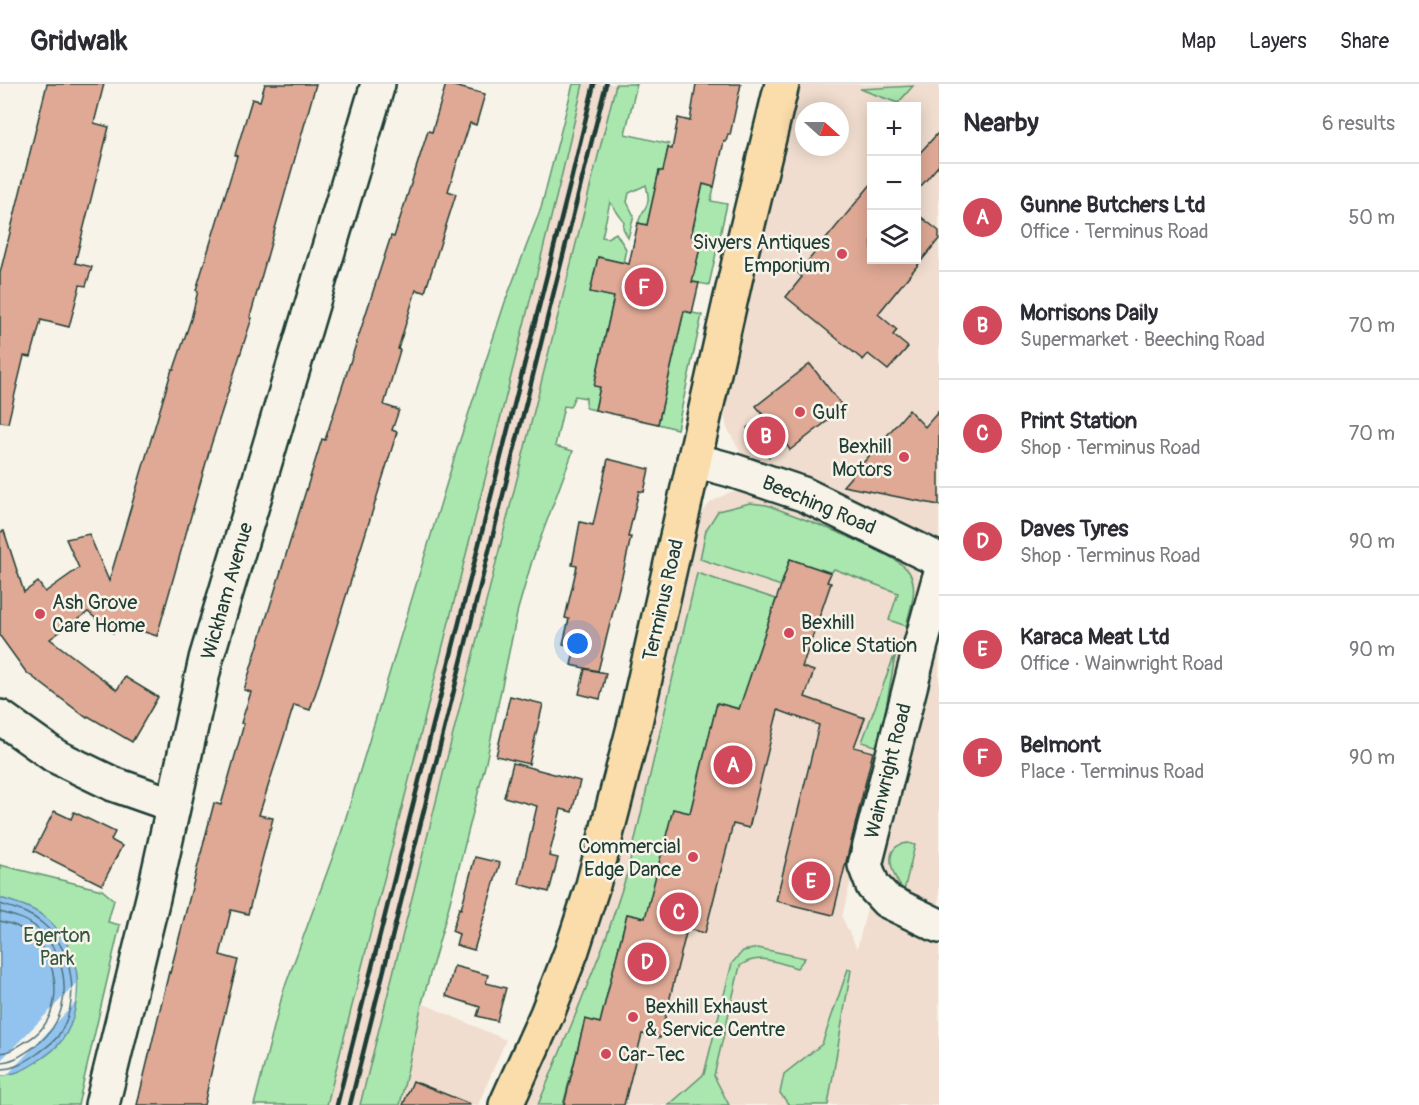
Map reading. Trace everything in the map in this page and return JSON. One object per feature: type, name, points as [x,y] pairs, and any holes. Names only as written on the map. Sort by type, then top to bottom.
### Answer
[{"type":"main road","name":"Terminus Road","points":[[506,1105],[547,1014],[572,950],[593,885],[634,727],[782,84]]},
{"type":"street","name":"Wickham Avenue","points":[[102,1105],[153,898],[206,659],[378,84]]},
{"type":"street","name":"Beeching Road","points":[[694,460],[803,494],[939,560]]},
{"type":"street","name":"Wainwright Road","points":[[939,579],[865,865],[873,886],[887,901],[939,926]]},
{"type":"street","points":[[0,717],[56,756],[113,784],[173,805]]},
{"type":"shaded area","points":[[573,84],[637,84],[625,135],[622,134],[555,446],[573,451],[532,561],[518,609],[486,762],[422,1003],[506,1040],[478,1105],[254,1105],[283,992],[340,837],[457,449],[505,302],[541,208]]},
{"type":"shaded area","points":[[800,84],[939,84],[939,543],[741,453],[727,428],[723,410],[761,237],[795,104],[795,156],[849,156],[849,102],[795,102]]},
{"type":"shaded area","points":[[751,491],[779,500],[908,557],[918,572],[922,591],[842,917],[857,949],[939,618],[939,1105],[527,1105],[564,1019],[616,871],[699,516],[711,502],[730,492]]},
{"type":"green space","points":[[573,84],[583,84],[562,174],[327,1105],[254,1105],[283,992],[340,837],[457,449],[505,302],[541,208]]},
{"type":"green space","points":[[616,84],[637,84],[625,134],[669,144],[663,171],[659,171],[647,225],[638,223],[648,203],[646,185],[629,193],[627,202],[634,216],[628,238],[623,228],[624,222],[610,202],[602,237],[607,238],[616,233],[626,249],[623,263],[598,257],[591,292],[614,297],[594,386],[600,387],[595,410],[586,408],[586,398],[575,396],[570,407],[564,406],[555,446],[573,451],[532,561],[518,609],[486,762],[422,1003],[400,1105],[360,1105]]},
{"type":"green space","points":[[913,86],[899,102],[860,89]]},
{"type":"green space","points":[[703,184],[714,187],[711,201],[727,204],[709,285],[692,282],[702,239],[691,236]]},
{"type":"green space","points":[[684,311],[702,315],[677,429],[658,424]]},
{"type":"green space","points":[[750,503],[767,505],[821,525],[866,544],[900,564],[912,578],[914,592],[906,626],[889,620],[898,593],[834,569],[831,573],[790,559],[781,586],[700,559],[706,530],[718,511]]},
{"type":"green space","points":[[697,573],[776,599],[750,677],[784,689],[776,718],[717,703],[690,813],[673,810],[646,919],[627,914],[600,1023],[585,1020],[563,1105],[538,1105],[606,938],[627,874]]},
{"type":"green space","points":[[896,651],[879,747],[862,742]]},
{"type":"green space","points":[[908,843],[915,845],[904,891],[893,870],[891,855],[899,845]]},
{"type":"green space","name":"Egerton Park","points":[[0,865],[102,890],[114,900],[108,922],[120,925],[78,1105],[0,1105]]},
{"type":"green space","points":[[758,948],[805,958],[797,968],[760,959],[740,966],[714,1076],[729,1105],[669,1105],[704,1074],[732,963],[743,951]]},
{"type":"green space","points":[[848,969],[851,970],[828,1105],[789,1105],[780,1093],[784,1074],[822,1044]]},
{"type":"water","points":[[0,898],[35,911],[55,927],[72,954],[76,970],[77,991],[71,1022],[57,1046],[25,1069],[0,1075]]},
{"type":"pier","points":[[77,983],[76,1002],[7,1075],[0,1075],[0,1061]]},
{"type":"building","points":[[47,84],[104,84],[94,123],[109,127],[75,263],[92,267],[86,286],[80,285],[69,327],[41,320],[31,357],[24,356],[8,423],[0,422],[0,273]]},
{"type":"building","points":[[265,84],[316,84],[250,317],[252,318],[211,445],[157,636],[120,624],[113,633],[88,612],[50,639],[117,690],[125,677],[158,697],[132,742],[88,716],[87,718],[26,672],[0,636],[0,532],[4,531],[24,592],[38,582],[45,592],[79,568],[66,539],[89,534],[109,581],[172,369],[174,369],[191,319],[198,291],[196,290],[252,99],[260,101]]},
{"type":"building","points":[[446,84],[485,94],[476,125],[470,123],[448,191],[456,194],[425,292],[416,290],[398,349],[400,350],[384,405],[399,410],[392,430],[397,432],[324,667],[310,710],[294,705],[259,815],[273,818],[248,914],[231,910],[220,955],[238,960],[204,1105],[137,1105],[169,972],[214,803],[221,805],[244,724],[241,723],[251,692],[244,690],[322,439],[325,440],[391,236],[394,237],[428,131],[432,132]]},
{"type":"building","points":[[696,84],[741,84],[730,135],[728,134],[726,142],[724,141],[714,187],[703,184],[691,236],[702,239],[692,282],[699,283],[692,313],[684,311],[658,424],[595,410],[600,387],[594,386],[614,297],[590,292],[598,257],[629,264],[638,223],[647,225],[659,171],[663,171],[668,148],[672,149],[678,118],[690,121]]},
{"type":"building","points":[[939,132],[939,165],[921,186],[921,156],[921,152]]},
{"type":"building","name":"Sivyers Antiques Emporium","points":[[867,189],[867,264],[919,264],[878,314],[897,330],[893,335],[908,347],[888,370],[868,354],[863,360],[786,297],[802,277],[798,273]]},
{"type":"building","name":"Sivyers Antiques Emporium","points":[[921,217],[939,231],[939,239],[921,261]]},
{"type":"building","name":"Gulf","points":[[810,364],[844,408],[790,450],[786,444],[769,457],[747,428],[764,416],[756,406]]},
{"type":"building","name":"Bexhill Motors","points":[[909,410],[925,427],[939,411],[939,505],[843,486]]},
{"type":"building","points":[[608,459],[649,469],[644,492],[639,491],[628,537],[631,537],[625,564],[598,671],[571,665],[575,647],[563,644],[569,619],[565,618],[577,566],[572,565],[580,522],[593,525]]},
{"type":"building","points":[[790,559],[831,573],[827,582],[831,583],[802,667],[814,671],[805,697],[865,718],[854,747],[873,752],[833,915],[776,901],[819,725],[778,710],[749,828],[733,824],[705,933],[687,929],[660,1038],[642,1034],[624,1105],[564,1105],[585,1019],[600,1023],[627,914],[645,918],[673,809],[690,813],[717,703],[739,709]]},
{"type":"building","points":[[585,669],[606,673],[600,699],[579,694]]},
{"type":"building","points":[[510,696],[543,704],[529,764],[496,756]]},
{"type":"building","points":[[513,763],[580,781],[572,812],[561,809],[549,856],[558,858],[549,892],[519,884],[537,806],[504,797]]},
{"type":"building","points":[[54,811],[71,819],[74,812],[115,832],[111,840],[122,846],[102,885],[34,851]]},
{"type":"building","points":[[475,857],[500,863],[474,950],[456,945],[459,934],[452,931],[459,908],[461,909]]},
{"type":"building","points":[[454,966],[488,975],[486,983],[506,988],[497,1021],[477,1016],[480,1007],[446,996]]},
{"type":"building","points":[[413,1081],[470,1104],[470,1105],[403,1105]]},
{"type":"railway","points":[[337,1105],[594,84]]},
{"type":"railway","points":[[350,1105],[606,84]]},
{"type":"place","name":"Sivyers Antiques Emporium","points":[[842,254]]},
{"type":"place","name":"Belmont","points":[[644,287]]},
{"type":"place","name":"Gulf","points":[[800,412]]},
{"type":"place","name":"Morrisons Daily","points":[[766,436]]},
{"type":"place","name":"Bexhill Motors","points":[[904,457]]},
{"type":"place","name":"Ash Grove Care Home","points":[[40,614]]},
{"type":"place","name":"Bexhill Police Station","points":[[789,633]]},
{"type":"place","name":"Gunne Butchers Ltd","points":[[733,765]]},
{"type":"place","name":"Commercial Edge Dance","points":[[693,857]]},
{"type":"place","name":"Karaca Meat Ltd","points":[[811,881]]},
{"type":"place","name":"Print Station","points":[[679,912]]},
{"type":"place","name":"Daves Tyres","points":[[647,962]]},
{"type":"place","name":"Bexhill Exhaust & Service Centre","points":[[633,1017]]},
{"type":"place","name":"Car-Tec","points":[[606,1054]]}]
